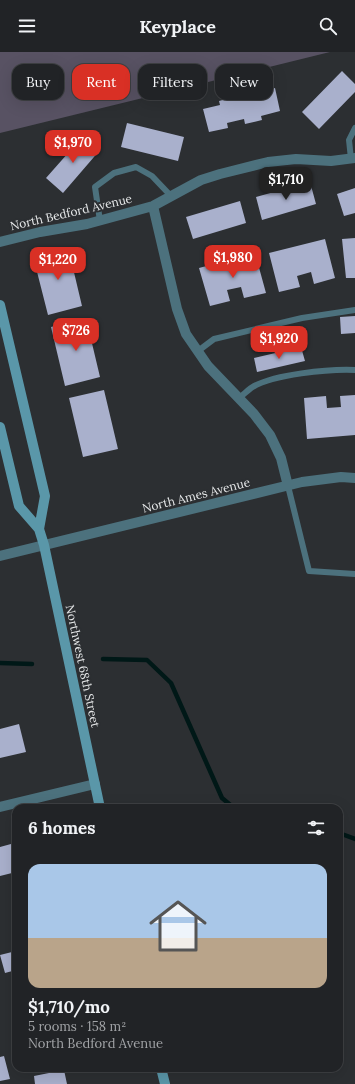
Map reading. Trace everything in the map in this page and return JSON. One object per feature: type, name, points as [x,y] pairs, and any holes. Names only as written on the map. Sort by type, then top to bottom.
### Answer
[{"type":"main road","name":"Northwest 68th Street","points":[[0,305],[45,496],[39,529]]},
{"type":"main road","name":"Northwest 68th Street","points":[[0,427],[19,506],[39,529],[44,545],[99,804]]},
{"type":"main road","points":[[162,1072],[165,1084]]},
{"type":"street","name":"North Bedford Avenue","points":[[0,242],[40,232],[100,221],[153,206],[200,180],[268,162],[296,158],[331,161],[353,158]]},
{"type":"street","points":[[153,206],[177,309],[186,334],[208,366],[254,414],[270,434],[281,458],[288,486]]},
{"type":"street","name":"North Ames Avenue","points":[[0,556],[288,486],[320,479],[355,478]]},
{"type":"street","points":[[12,804],[95,784]]},
{"type":"street","points":[[0,807],[12,804]]},
{"type":"lane","points":[[353,158],[349,140],[355,128]]},
{"type":"lane","points":[[100,221],[95,187],[114,173],[136,167],[152,176],[171,196]]},
{"type":"lane","points":[[198,351],[214,339],[302,318],[355,310]]},
{"type":"lane","points":[[239,398],[252,388],[269,380],[304,373],[355,370]]},
{"type":"lane","points":[[288,486],[309,571],[355,574]]},
{"type":"shaded area","points":[[0,52],[330,52],[273,66],[273,64],[215,64],[215,80],[207,82],[207,64],[138,64],[138,99],[0,133]]},
{"type":"building","points":[[342,71],[355,84],[355,92],[319,129],[302,112]]},
{"type":"building","points":[[273,88],[275,88],[280,111],[261,116],[262,120],[245,124],[244,119],[227,123],[228,128],[209,132],[203,109],[220,105],[219,101],[223,100],[273,100]]},
{"type":"building","points":[[127,123],[184,137],[178,161],[121,147]]},
{"type":"building","points":[[84,135],[100,150],[63,193],[46,178]]},
{"type":"building","points":[[310,182],[316,204],[262,220],[256,197]]},
{"type":"building","points":[[355,188],[355,213],[344,216],[337,194]]},
{"type":"building","points":[[240,201],[246,223],[193,239],[186,217]]},
{"type":"building","points":[[355,238],[355,278],[346,278],[342,239]]},
{"type":"building","points":[[325,239],[335,278],[314,284],[311,272],[297,276],[300,287],[279,292],[269,253]]},
{"type":"building","points":[[68,247],[82,306],[48,315],[33,256]]},
{"type":"building","points":[[255,253],[266,293],[244,298],[241,287],[227,290],[230,301],[210,306],[199,268]]},
{"type":"building","points":[[355,316],[355,333],[341,334],[340,317]]},
{"type":"building","points":[[86,318],[100,377],[65,386],[51,327]]},
{"type":"building","points":[[301,347],[305,361],[257,372],[254,358]]},
{"type":"building","points":[[104,390],[118,449],[83,457],[69,398]]},
{"type":"building","points":[[355,395],[355,435],[307,439],[304,398],[326,396],[327,408],[341,407],[340,396]]},
{"type":"building","points":[[19,724],[26,752],[0,758],[0,729]]},
{"type":"building","points":[[11,844],[12,873],[0,876],[0,847]]},
{"type":"building","points":[[12,952],[12,971],[5,973],[0,955]]},
{"type":"building","points":[[4,1056],[10,1079],[0,1081],[0,1057]]},
{"type":"building","points":[[54,1072],[64,1072],[67,1084],[35,1084],[34,1076]]},
{"type":"waterway","points":[[103,659],[147,660],[171,683],[222,798],[229,804]]},
{"type":"waterway","points":[[0,663],[32,664]]},
{"type":"waterway","points":[[343,834],[355,839]]}]
